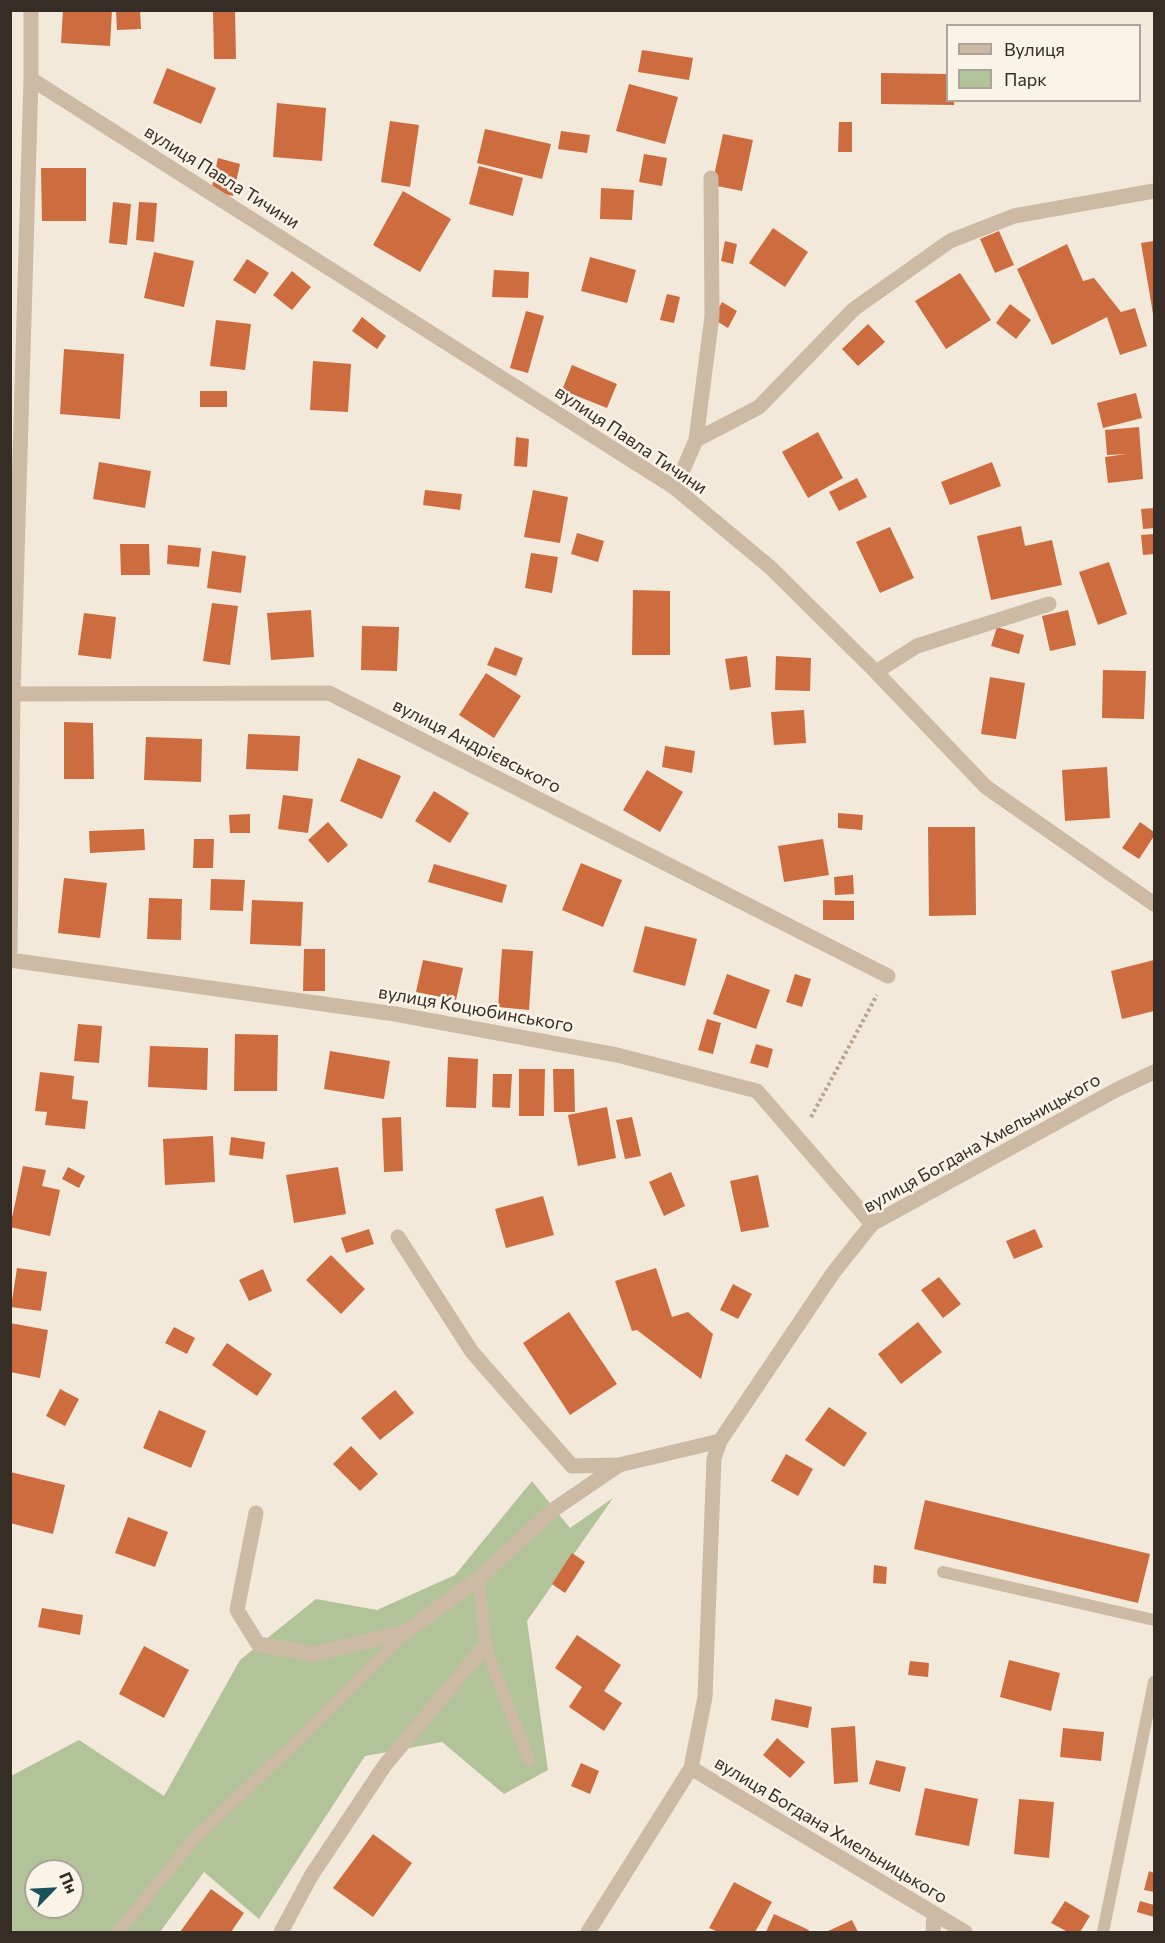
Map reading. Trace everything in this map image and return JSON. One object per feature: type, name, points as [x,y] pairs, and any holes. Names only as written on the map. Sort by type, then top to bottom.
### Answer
[{"type":"street","points":[[10,951],[31,10]]},
{"type":"street","name":"вулиця Павла Тичини","points":[[31,79],[675,488],[771,568],[876,672],[986,787],[1155,904]]},
{"type":"street","points":[[675,488],[696,440],[712,316],[711,178]]},
{"type":"street","points":[[696,440],[759,407],[854,309],[950,241],[1014,216],[1155,191]]},
{"type":"street","points":[[876,672],[917,646],[1049,604]]},
{"type":"street","name":"вулиця Андрієвського","points":[[14,694],[329,693],[888,976]]},
{"type":"street","name":"вулиця Коцюбинського","points":[[10,960],[395,1014],[617,1054],[757,1091],[872,1224]]},
{"type":"street","name":"вулиця Богдана Хмельницького","points":[[965,1932],[691,1768],[705,1697],[714,1459],[720,1442],[833,1273],[872,1224],[1116,1090],[1155,1072]]},
{"type":"street","points":[[398,1237],[472,1352],[572,1466],[619,1466],[720,1442]]},
{"type":"street","points":[[256,1513],[237,1610],[258,1644],[313,1654],[406,1632],[479,1578],[553,1510],[619,1466]]},
{"type":"street","points":[[280,1932],[311,1876],[385,1765],[485,1646]]},
{"type":"street","points":[[588,1932],[691,1768]]},
{"type":"street","points":[[933,1932],[934,1915]]},
{"type":"lane","points":[[943,1572],[1155,1620]]},
{"type":"lane","points":[[479,1578],[485,1646],[528,1760]]},
{"type":"lane","points":[[118,1932],[195,1838],[297,1741],[406,1632]]},
{"type":"lane","points":[[1103,1932],[1155,1682]]},
{"type":"path","points":[[800,1139],[822,1094],[888,976]]},
{"type":"green space","points":[[532,1481],[570,1528],[613,1498],[527,1621],[548,1770],[504,1794],[442,1742],[365,1756],[259,1919],[204,1872],[160,1932],[11,1932],[11,1776],[79,1740],[164,1796],[240,1660],[316,1599],[377,1610],[455,1575]]},
{"type":"building","points":[[63,10],[112,10],[110,46],[61,43]]},
{"type":"building","points":[[116,10],[140,10],[141,29],[117,30]]},
{"type":"building","points":[[213,10],[235,10],[236,59],[214,59]]},
{"type":"building","points":[[642,50],[693,58],[689,80],[638,72]]},
{"type":"building","points":[[167,68],[216,88],[201,124],[153,103]]},
{"type":"building","points":[[881,73],[946,74],[946,102],[954,102],[954,105],[881,104]]},
{"type":"building","points":[[629,84],[678,97],[665,144],[616,131]]},
{"type":"building","points":[[277,103],[326,108],[322,161],[273,157]]},
{"type":"building","points":[[390,121],[419,125],[410,187],[381,182]]},
{"type":"building","points":[[839,122],[852,122],[852,152],[838,152]]},
{"type":"building","points":[[485,129],[551,144],[542,179],[477,163]]},
{"type":"building","points":[[561,131],[590,135],[587,153],[558,149]]},
{"type":"building","points":[[723,134],[753,140],[742,191],[712,185]]},
{"type":"building","points":[[644,154],[667,158],[662,186],[639,182]]},
{"type":"building","points":[[218,158],[240,164],[233,196],[211,191]]},
{"type":"building","points":[[479,166],[523,178],[513,216],[469,204]]},
{"type":"building","points":[[41,168],[86,168],[86,221],[42,221]]},
{"type":"building","points":[[601,188],[634,190],[632,220],[600,219]]},
{"type":"building","points":[[403,191],[451,219],[420,272],[373,245]]},
{"type":"building","points":[[113,202],[131,204],[127,245],[109,243]]},
{"type":"building","points":[[139,202],[157,203],[154,242],[136,240]]},
{"type":"building","points":[[773,228],[808,252],[785,287],[749,263]]},
{"type":"building","points":[[999,231],[1014,265],[995,273],[980,239]]},
{"type":"building","points":[[725,241],[737,244],[733,264],[721,261]]},
{"type":"building","points":[[1154,241],[1154,314],[1153,314],[1141,243]]},
{"type":"building","points":[[1067,244],[1083,281],[1094,278],[1121,312],[1135,308],[1147,346],[1120,355],[1107,317],[1052,345],[1017,269]]},
{"type":"building","points":[[154,252],[194,261],[184,307],[144,298]]},
{"type":"building","points":[[590,257],[636,270],[627,303],[581,291]]},
{"type":"building","points":[[247,259],[269,273],[255,294],[233,280]]},
{"type":"building","points":[[494,270],[529,272],[528,298],[492,297]]},
{"type":"building","points":[[292,271],[311,287],[292,310],[273,295]]},
{"type":"building","points":[[960,273],[991,320],[946,349],[915,301]]},
{"type":"building","points":[[667,294],[680,297],[674,323],[660,320]]},
{"type":"building","points":[[722,302],[737,311],[728,328],[713,319]]},
{"type":"building","points":[[1010,304],[1031,320],[1016,339],[996,323]]},
{"type":"building","points":[[526,311],[544,316],[528,373],[510,368]]},
{"type":"building","points":[[362,317],[386,336],[377,349],[352,331]]},
{"type":"building","points":[[216,320],[251,324],[245,370],[210,366]]},
{"type":"building","points":[[868,324],[885,342],[858,366],[842,349]]},
{"type":"building","points":[[64,349],[124,354],[120,419],[60,414]]},
{"type":"building","points":[[313,361],[351,364],[348,412],[310,410]]},
{"type":"building","points":[[572,365],[617,384],[607,408],[562,390]]},
{"type":"building","points":[[200,391],[227,391],[227,407],[200,407]]},
{"type":"building","points":[[1136,393],[1142,418],[1103,428],[1097,403]]},
{"type":"building","points":[[1139,427],[1143,479],[1108,483],[1105,457],[1126,454],[1107,455],[1105,430]]},
{"type":"building","points":[[818,432],[843,478],[808,498],[782,452]]},
{"type":"building","points":[[516,437],[529,439],[527,467],[514,466]]},
{"type":"building","points":[[99,462],[151,471],[145,508],[93,499]]},
{"type":"building","points":[[992,462],[1001,486],[950,505],[941,482]]},
{"type":"building","points":[[857,478],[867,497],[839,511],[829,492]]},
{"type":"building","points":[[425,490],[462,494],[460,510],[423,505]]},
{"type":"building","points":[[533,490],[568,497],[560,543],[524,537]]},
{"type":"building","points":[[1154,508],[1154,528],[1143,529],[1141,509]]},
{"type":"building","points":[[1021,526],[1025,546],[1052,540],[1062,585],[991,600],[977,536]]},
{"type":"building","points":[[890,527],[914,578],[880,593],[856,542]]},
{"type":"building","points":[[577,533],[604,541],[598,562],[571,554]]},
{"type":"building","points":[[1154,534],[1154,554],[1143,555],[1141,535]]},
{"type":"building","points":[[120,544],[149,544],[150,575],[121,575]]},
{"type":"building","points":[[168,545],[201,548],[199,567],[167,564]]},
{"type":"building","points":[[212,551],[246,556],[241,593],[207,588]]},
{"type":"building","points":[[531,553],[558,557],[552,593],[525,588]]},
{"type":"building","points":[[1109,562],[1127,614],[1098,625],[1079,572]]},
{"type":"building","points":[[633,590],[670,591],[670,655],[632,655]]},
{"type":"building","points":[[212,603],[238,606],[230,665],[203,661]]},
{"type":"building","points":[[311,610],[314,657],[271,660],[267,613]]},
{"type":"building","points":[[1068,610],[1076,645],[1050,651],[1042,616]]},
{"type":"building","points":[[84,613],[116,617],[111,659],[78,655]]},
{"type":"building","points":[[362,626],[399,627],[397,671],[361,670]]},
{"type":"building","points":[[997,627],[1024,635],[1019,654],[991,646]]},
{"type":"building","points":[[495,647],[523,658],[516,676],[487,665]]},
{"type":"building","points":[[747,656],[751,687],[730,690],[725,659]]},
{"type":"building","points":[[776,656],[811,658],[810,691],[775,690]]},
{"type":"building","points":[[1103,670],[1146,671],[1144,719],[1102,718]]},
{"type":"building","points":[[486,673],[521,696],[494,738],[459,715]]},
{"type":"building","points":[[990,677],[1025,683],[1016,739],[981,734]]},
{"type":"building","points":[[804,710],[806,743],[774,745],[771,712]]},
{"type":"building","points":[[64,722],[93,723],[94,779],[64,779]]},
{"type":"building","points":[[248,734],[300,736],[298,771],[246,769]]},
{"type":"building","points":[[146,737],[202,739],[201,782],[144,780]]},
{"type":"building","points":[[665,746],[695,751],[692,773],[662,767]]},
{"type":"building","points":[[358,758],[401,776],[382,819],[340,801]]},
{"type":"building","points":[[1107,767],[1110,818],[1065,821],[1062,770]]},
{"type":"building","points":[[647,770],[683,792],[660,832],[623,810]]},
{"type":"building","points":[[434,791],[469,813],[450,843],[415,821]]},
{"type":"building","points":[[283,795],[313,799],[308,833],[278,829]]},
{"type":"building","points":[[838,813],[863,815],[862,830],[838,828]]},
{"type":"building","points":[[250,814],[250,833],[230,833],[229,815]]},
{"type":"building","points":[[328,822],[348,845],[328,863],[308,840]]},
{"type":"building","points":[[1140,822],[1154,832],[1154,836],[1139,859],[1122,848]]},
{"type":"building","points":[[928,827],[975,827],[976,915],[929,916]]},
{"type":"building","points":[[144,829],[145,850],[90,853],[89,831]]},
{"type":"building","points":[[194,839],[214,839],[213,868],[193,868]]},
{"type":"building","points":[[823,839],[829,875],[784,882],[778,846]]},
{"type":"building","points":[[581,863],[622,880],[603,927],[562,910]]},
{"type":"building","points":[[434,864],[507,885],[502,903],[428,882]]},
{"type":"building","points":[[853,875],[854,894],[835,895],[834,877]]},
{"type":"building","points":[[64,878],[107,883],[100,938],[58,933]]},
{"type":"building","points":[[211,879],[245,880],[243,911],[210,910]]},
{"type":"building","points":[[149,898],[182,899],[181,940],[147,939]]},
{"type":"building","points":[[252,900],[303,902],[301,946],[250,944]]},
{"type":"building","points":[[823,900],[854,901],[854,920],[823,920]]},
{"type":"building","points":[[645,926],[697,939],[685,986],[633,972]]},
{"type":"building","points":[[304,949],[325,949],[325,991],[303,991]]},
{"type":"building","points":[[502,949],[533,951],[529,1010],[498,1007]]},
{"type":"building","points":[[423,960],[463,968],[456,1000],[416,992]]},
{"type":"building","points":[[1154,960],[1154,1011],[1122,1019],[1111,971]]},
{"type":"building","points":[[727,974],[770,990],[756,1029],[713,1014]]},
{"type":"building","points":[[795,974],[811,979],[802,1007],[786,1002]]},
{"type":"building","points":[[707,1019],[721,1023],[713,1054],[698,1050]]},
{"type":"building","points":[[78,1024],[102,1026],[99,1063],[74,1061]]},
{"type":"building","points":[[235,1034],[278,1035],[277,1091],[234,1091]]},
{"type":"building","points":[[756,1044],[773,1049],[768,1068],[750,1063]]},
{"type":"building","points":[[150,1046],[208,1048],[207,1090],[148,1087]]},
{"type":"building","points":[[330,1051],[390,1061],[384,1099],[324,1089]]},
{"type":"building","points":[[448,1057],[478,1059],[476,1108],[446,1107]]},
{"type":"building","points":[[519,1069],[545,1069],[544,1116],[519,1116]]},
{"type":"building","points":[[553,1069],[574,1069],[575,1112],[554,1112]]},
{"type":"building","points":[[40,1072],[74,1076],[72,1099],[88,1101],[85,1129],[45,1125],[47,1112],[35,1111]]},
{"type":"building","points":[[493,1074],[512,1074],[510,1108],[492,1107]]},
{"type":"building","points":[[607,1107],[616,1158],[578,1166],[568,1115]]},
{"type":"building","points":[[401,1117],[403,1171],[384,1172],[382,1118]]},
{"type":"building","points":[[632,1117],[641,1156],[625,1159],[616,1120]]},
{"type":"building","points":[[213,1136],[215,1182],[165,1185],[163,1139]]},
{"type":"building","points":[[231,1137],[265,1142],[263,1159],[229,1155]]},
{"type":"building","points":[[23,1166],[46,1170],[42,1186],[60,1190],[50,1236],[10,1227]]},
{"type":"building","points":[[68,1167],[85,1176],[79,1188],[62,1179]]},
{"type":"building","points":[[338,1167],[346,1214],[294,1223],[286,1175]]},
{"type":"building","points":[[671,1172],[685,1206],[664,1216],[649,1182]]},
{"type":"building","points":[[758,1175],[769,1227],[741,1232],[730,1181]]},
{"type":"building","points":[[543,1196],[554,1235],[506,1248],[495,1209]]},
{"type":"building","points":[[369,1229],[374,1244],[346,1253],[341,1238]]},
{"type":"building","points":[[1035,1229],[1043,1247],[1014,1259],[1006,1241]]},
{"type":"building","points":[[331,1255],[365,1289],[341,1314],[306,1280]]},
{"type":"building","points":[[17,1268],[47,1272],[41,1311],[11,1307]]},
{"type":"building","points":[[656,1268],[672,1317],[688,1312],[713,1334],[701,1379],[637,1330],[632,1331],[615,1281]]},
{"type":"building","points":[[263,1269],[272,1291],[249,1301],[239,1280]]},
{"type":"building","points":[[939,1277],[961,1304],[943,1318],[921,1290]]},
{"type":"building","points":[[733,1284],[752,1294],[738,1319],[720,1310]]},
{"type":"building","points":[[569,1312],[617,1384],[570,1415],[523,1343]]},
{"type":"building","points":[[918,1322],[942,1352],[901,1384],[878,1354]]},
{"type":"building","points":[[10,1323],[48,1330],[40,1378],[10,1372]]},
{"type":"building","points":[[174,1327],[195,1338],[187,1354],[165,1343]]},
{"type":"building","points":[[227,1343],[272,1374],[257,1396],[212,1365]]},
{"type":"building","points":[[60,1389],[79,1399],[65,1426],[46,1416]]},
{"type":"building","points":[[395,1390],[414,1413],[380,1440],[361,1418]]},
{"type":"building","points":[[829,1407],[867,1433],[844,1467],[805,1440]]},
{"type":"building","points":[[159,1410],[206,1431],[191,1468],[143,1448]]},
{"type":"building","points":[[351,1446],[378,1474],[360,1491],[333,1464]]},
{"type":"building","points":[[786,1454],[813,1469],[798,1496],[771,1481]]},
{"type":"building","points":[[10,1472],[65,1485],[53,1534],[10,1523]]},
{"type":"building","points":[[925,1500],[1150,1554],[1138,1603],[914,1549]]},
{"type":"building","points":[[128,1517],[168,1532],[155,1567],[115,1553]]},
{"type":"building","points":[[572,1553],[585,1562],[565,1593],[552,1584]]},
{"type":"building","points":[[874,1565],[887,1567],[886,1584],[873,1583]]},
{"type":"building","points":[[42,1608],[83,1615],[80,1635],[38,1627]]},
{"type":"building","points":[[577,1635],[621,1665],[604,1691],[622,1703],[604,1731],[569,1707],[582,1687],[555,1668]]},
{"type":"building","points":[[144,1646],[189,1670],[164,1718],[119,1694]]},
{"type":"building","points":[[1009,1660],[1060,1673],[1051,1711],[1000,1697]]},
{"type":"building","points":[[910,1661],[929,1663],[928,1677],[908,1675]]},
{"type":"building","points":[[775,1699],[812,1707],[808,1728],[771,1720]]},
{"type":"building","points":[[855,1726],[858,1782],[834,1784],[831,1728]]},
{"type":"building","points":[[1063,1728],[1104,1732],[1101,1761],[1060,1757]]},
{"type":"building","points":[[777,1738],[805,1762],[790,1778],[763,1755]]},
{"type":"building","points":[[876,1760],[906,1767],[900,1792],[869,1784]]},
{"type":"building","points":[[581,1763],[599,1771],[590,1794],[571,1786]]},
{"type":"building","points":[[925,1788],[978,1799],[969,1846],[915,1835]]},
{"type":"building","points":[[1019,1799],[1054,1802],[1049,1858],[1014,1854]]},
{"type":"building","points":[[373,1834],[412,1863],[373,1917],[333,1888]]},
{"type":"building","points":[[1149,1871],[1154,1873],[1154,1892],[1144,1890]]},
{"type":"building","points":[[734,1882],[772,1902],[755,1932],[718,1932],[709,1928]]},
{"type":"building","points":[[211,1889],[244,1913],[231,1932],[180,1932]]},
{"type":"building","points":[[1065,1901],[1090,1916],[1080,1932],[1068,1932],[1051,1923]]},
{"type":"building","points":[[1140,1901],[1154,1905],[1154,1917],[1137,1912]]},
{"type":"building","points":[[774,1914],[809,1930],[808,1932],[766,1932]]},
{"type":"building","points":[[852,1920],[858,1932],[826,1932]]}]
